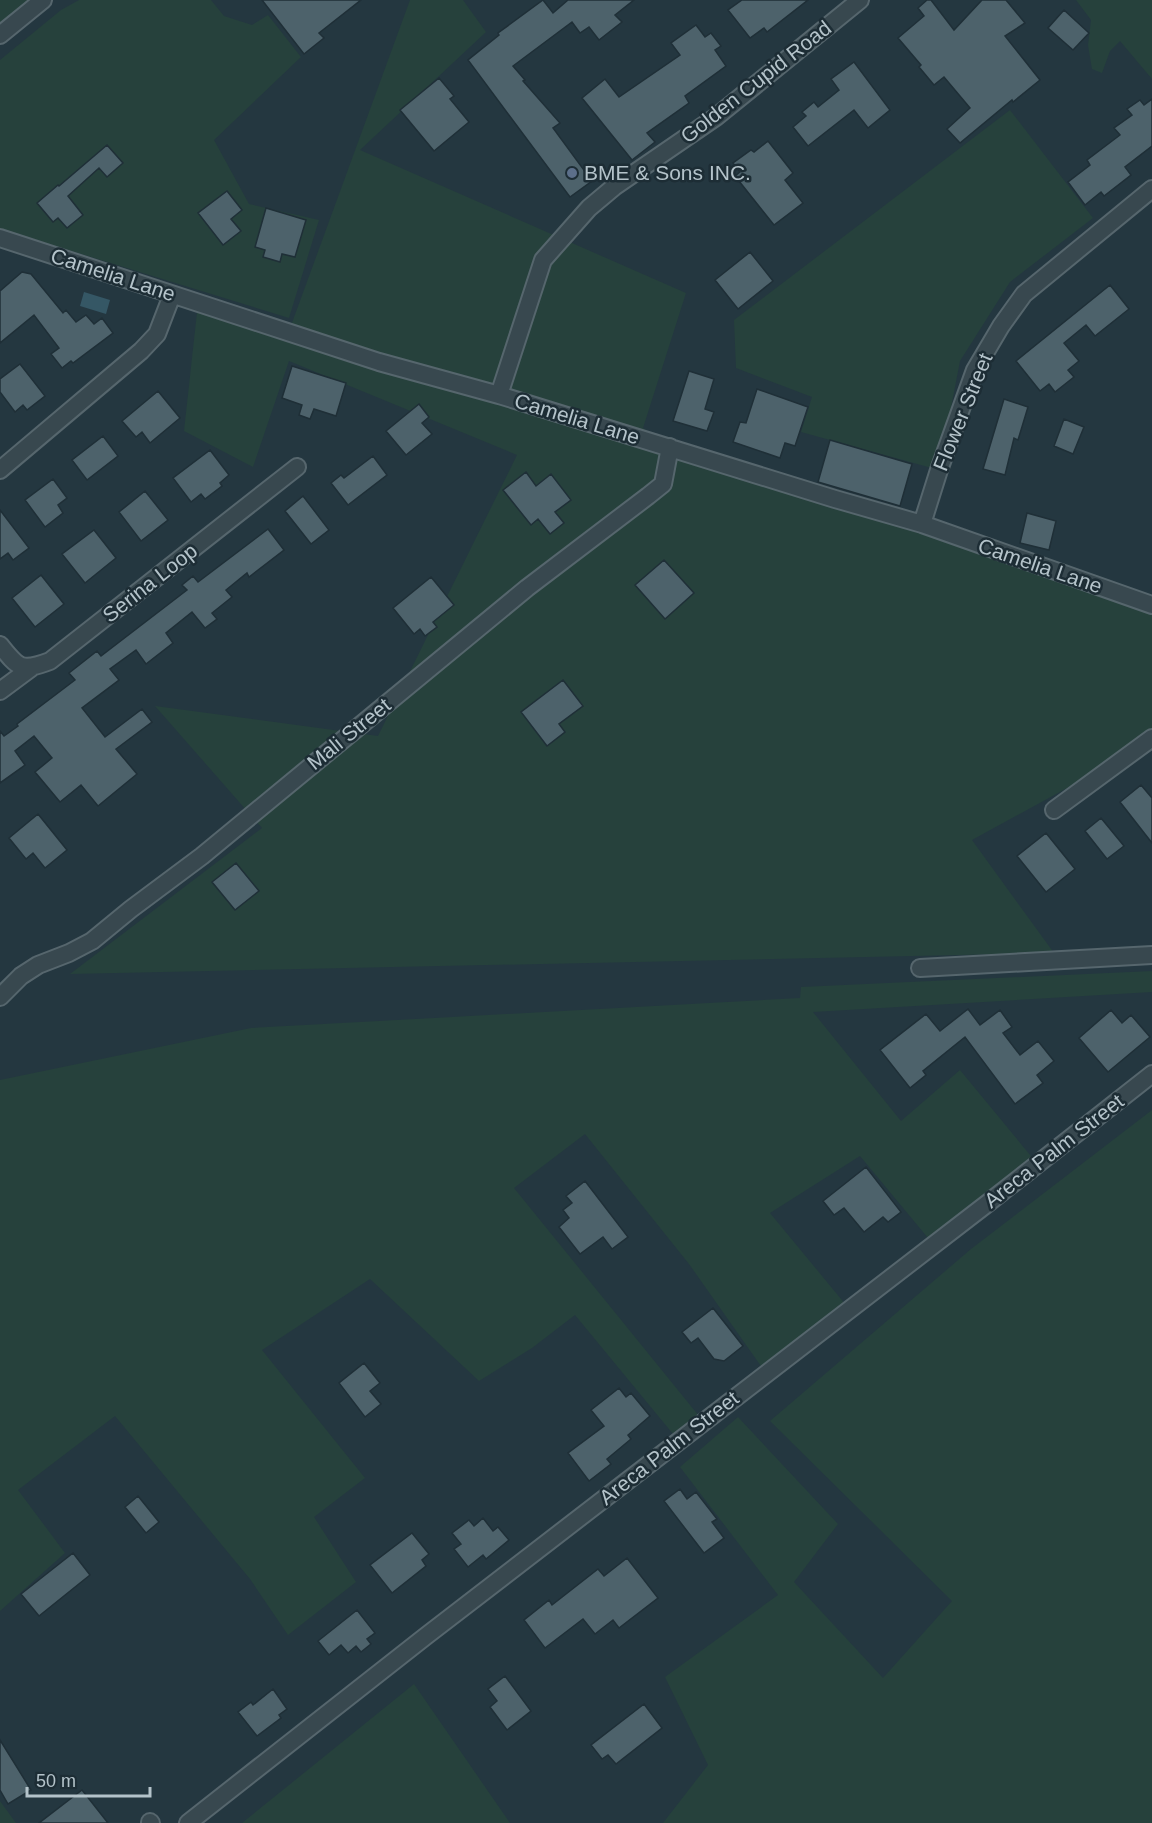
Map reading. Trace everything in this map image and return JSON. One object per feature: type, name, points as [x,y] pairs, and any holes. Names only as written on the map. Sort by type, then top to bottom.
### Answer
[{"type":"street","points":[[0,35],[43,0]]},
{"type":"street","name":"Golden Cupid Road","points":[[499,395],[543,261],[589,208],[614,187],[716,117],[860,0]]},
{"type":"street","name":"Flower Street","points":[[922,524],[975,370],[1007,318],[1024,294],[1152,189]]},
{"type":"street","name":"Camelia Lane","points":[[0,238],[379,362],[499,395],[835,500],[922,524],[1152,605]]},
{"type":"street","points":[[0,470],[141,351],[157,334],[172,295]]},
{"type":"street","name":"Mali Street","points":[[0,997],[21,976],[38,965],[69,954],[92,941],[201,856],[527,588],[648,496],[663,483],[670,447]]},
{"type":"street","name":"Serina Loop","points":[[0,691],[31,668],[50,662],[297,467]]},
{"type":"street","points":[[0,645],[15,663],[31,668]]},
{"type":"street","points":[[1054,810],[1152,738]]},
{"type":"street","points":[[920,968],[1152,955]]},
{"type":"street","name":"Areca Palm Street","points":[[188,1823],[1152,1074]]},
{"type":"green space","points":[[0,0],[32,0],[0,27]]},
{"type":"green space","points":[[79,0],[211,0],[224,16],[252,25],[268,15],[301,57],[214,140],[249,204],[319,220],[289,318],[0,229],[0,60],[61,10]]},
{"type":"green space","points":[[410,0],[463,0],[486,32],[360,150],[686,293],[643,428],[671,447],[1152,605],[1152,737],[1131,753],[972,840],[1054,953],[70,974],[262,828],[155,706],[378,736],[517,455],[289,361],[253,467],[184,431],[198,303],[289,331]]},
{"type":"green space","points":[[1076,0],[1152,0],[1152,79],[1120,41],[1110,51],[1102,73],[1092,69],[1088,45],[1091,20]]},
{"type":"green space","points":[[1010,110],[1093,218],[1010,282],[960,361],[939,470],[801,432],[812,397],[736,368],[734,320]]},
{"type":"green space","points":[[1152,971],[1152,992],[813,1012],[901,1121],[960,1070],[1035,1161],[928,1238],[860,1156],[770,1213],[846,1305],[763,1369],[689,1264],[585,1134],[514,1188],[699,1416],[673,1434],[575,1315],[532,1348],[479,1381],[370,1279],[262,1350],[365,1478],[314,1517],[356,1582],[288,1635],[250,1579],[115,1416],[18,1490],[65,1553],[0,1611],[0,1080],[251,1028],[800,998],[801,987]]},
{"type":"green space","points":[[1152,1110],[1152,1823],[663,1823],[708,1765],[665,1677],[778,1595],[680,1467],[738,1417],[838,1524],[794,1582],[883,1678],[952,1601],[770,1421],[971,1249]]},
{"type":"green space","points":[[414,1684],[510,1823],[242,1823]]},
{"type":"green space","points":[[0,1801],[16,1823],[0,1823]]},
{"type":"water","points":[[84,292],[110,300],[106,314],[80,306]]},
{"type":"building","points":[[262,0],[361,0],[319,33],[324,38],[304,54]]},
{"type":"building","points":[[543,0],[553,13],[568,0],[634,0],[615,15],[622,22],[599,40],[589,27],[580,33],[572,22],[513,66],[525,80],[523,81],[560,123],[553,128],[592,181],[570,197],[468,60],[499,35],[498,33]]},
{"type":"building","points":[[742,0],[808,0],[767,32],[764,28],[750,38],[728,10]]},
{"type":"building","points":[[927,0],[931,0],[954,30],[982,0],[1006,0],[1025,23],[1005,36],[1040,80],[960,143],[947,129],[970,108],[944,77],[934,85],[919,67],[921,65],[898,38],[924,16],[918,8]]},
{"type":"building","points":[[1064,10],[1089,33],[1073,50],[1048,28]]},
{"type":"building","points":[[696,25],[705,37],[711,33],[721,46],[715,50],[726,66],[685,96],[689,103],[647,133],[655,142],[632,160],[582,98],[605,79],[619,97],[680,55],[671,43]]},
{"type":"building","points":[[854,62],[890,110],[868,128],[854,110],[808,146],[793,127],[806,116],[802,112],[814,102],[818,107],[839,90],[831,79]]},
{"type":"building","points":[[439,78],[454,96],[450,99],[469,122],[434,151],[400,110]]},
{"type":"building","points":[[1152,99],[1152,146],[1125,167],[1131,175],[1104,196],[1101,192],[1085,205],[1068,182],[1090,165],[1087,160],[1120,135],[1114,128],[1132,115],[1127,109],[1140,100],[1144,105]]},
{"type":"building","points":[[768,141],[793,173],[785,180],[803,203],[774,225],[735,176],[740,172],[733,163],[751,150],[754,152]]},
{"type":"building","points":[[107,145],[123,163],[107,177],[99,168],[68,196],[83,215],[67,228],[58,218],[53,222],[37,203]]},
{"type":"building","points":[[227,191],[242,210],[231,219],[241,231],[223,245],[198,213]]},
{"type":"building","points":[[266,208],[306,220],[295,257],[282,254],[280,262],[263,257],[265,250],[255,247]]},
{"type":"building","points":[[750,252],[773,281],[738,309],[715,280]]},
{"type":"building","points":[[22,272],[31,274],[63,313],[66,310],[76,322],[86,315],[94,324],[102,318],[113,333],[73,363],[71,361],[62,368],[51,354],[59,348],[34,315],[0,343],[0,291]]},
{"type":"building","points":[[1110,285],[1129,309],[1095,336],[1086,325],[1064,343],[1079,361],[1068,370],[1074,377],[1055,392],[1049,384],[1040,391],[1016,361]]},
{"type":"building","points":[[20,364],[45,396],[27,410],[23,405],[15,412],[0,392],[0,379]]},
{"type":"building","points":[[292,366],[346,383],[336,416],[314,409],[310,419],[299,415],[302,405],[282,398]]},
{"type":"building","points":[[689,371],[714,379],[705,409],[714,412],[707,431],[673,421]]},
{"type":"building","points":[[757,389],[808,407],[795,446],[785,443],[780,458],[733,442],[740,422],[746,423]]},
{"type":"building","points":[[158,391],[180,418],[150,443],[142,432],[136,437],[122,421]]},
{"type":"building","points":[[1004,399],[1028,407],[1018,440],[1014,438],[1005,475],[983,469]]},
{"type":"building","points":[[419,404],[429,417],[422,423],[432,434],[406,455],[386,431]]},
{"type":"building","points":[[1064,419],[1084,427],[1073,454],[1054,446]]},
{"type":"building","points":[[103,436],[118,456],[87,480],[72,460]]},
{"type":"building","points":[[830,440],[912,464],[900,506],[818,482]]},
{"type":"building","points":[[210,450],[229,475],[220,483],[222,486],[205,499],[201,494],[191,502],[173,478]]},
{"type":"building","points":[[373,456],[387,475],[348,505],[331,483],[341,475],[344,478]]},
{"type":"building","points":[[526,472],[536,486],[551,474],[571,500],[555,512],[564,523],[550,534],[538,519],[531,525],[503,490]]},
{"type":"building","points":[[53,479],[67,498],[58,505],[63,513],[45,527],[25,500]]},
{"type":"building","points":[[145,491],[168,520],[141,541],[119,512]]},
{"type":"building","points":[[303,496],[329,530],[311,544],[285,511]]},
{"type":"building","points":[[0,510],[29,548],[13,560],[8,553],[0,559]]},
{"type":"building","points":[[1027,513],[1056,521],[1049,550],[1020,543]]},
{"type":"building","points":[[268,529],[284,550],[249,577],[247,573],[226,590],[232,597],[212,613],[217,619],[205,628],[192,612],[166,633],[173,643],[146,664],[136,650],[110,669],[119,680],[82,708],[105,737],[142,709],[152,722],[116,749],[137,774],[98,806],[81,785],[60,802],[35,772],[52,758],[34,736],[15,751],[25,765],[0,783],[0,731],[4,736],[18,726],[17,724],[75,680],[69,673],[97,651],[101,656],[187,590],[182,585],[193,576],[198,582]]},
{"type":"building","points":[[94,530],[116,558],[85,583],[62,554]]},
{"type":"building","points":[[664,560],[694,593],[665,619],[635,585]]},
{"type":"building","points":[[41,575],[64,604],[35,627],[12,598]]},
{"type":"building","points":[[431,577],[454,605],[433,622],[437,627],[425,636],[420,629],[414,634],[393,608]]},
{"type":"building","points":[[563,680],[583,706],[559,724],[565,732],[547,746],[521,712]]},
{"type":"building","points":[[1141,785],[1152,798],[1152,843],[1120,802]]},
{"type":"building","points":[[38,814],[67,850],[45,868],[33,853],[26,859],[9,838]]},
{"type":"building","points":[[1101,818],[1124,846],[1107,859],[1085,831]]},
{"type":"building","points":[[1046,833],[1075,869],[1046,892],[1017,856]]},
{"type":"building","points":[[236,863],[259,891],[235,910],[212,882]]},
{"type":"building","points":[[968,1009],[980,1025],[1000,1010],[1012,1027],[1003,1033],[1020,1055],[1038,1041],[1054,1061],[1037,1075],[1043,1083],[1015,1104],[965,1037],[923,1071],[926,1075],[910,1088],[880,1050],[926,1014],[940,1031]]},
{"type":"building","points":[[1111,1010],[1122,1023],[1131,1015],[1150,1037],[1108,1072],[1079,1038]]},
{"type":"building","points":[[866,1167],[901,1212],[888,1222],[883,1217],[864,1232],[844,1208],[834,1215],[823,1201]]},
{"type":"building","points":[[585,1181],[628,1237],[612,1249],[603,1237],[580,1254],[559,1227],[569,1218],[563,1210],[572,1203],[566,1196]]},
{"type":"building","points":[[713,1308],[743,1346],[724,1361],[714,1359],[698,1338],[691,1343],[682,1332]]},
{"type":"building","points":[[364,1363],[380,1383],[370,1391],[381,1404],[365,1417],[339,1383]]},
{"type":"building","points":[[619,1388],[626,1397],[631,1393],[650,1416],[628,1435],[631,1439],[607,1459],[611,1464],[589,1481],[568,1453],[604,1426],[591,1410]]},
{"type":"building","points":[[680,1489],[687,1499],[696,1492],[717,1519],[712,1522],[724,1538],[704,1553],[664,1501]]},
{"type":"building","points":[[138,1496],[159,1522],[146,1533],[125,1507]]},
{"type":"building","points":[[483,1518],[493,1531],[498,1527],[509,1540],[486,1559],[483,1555],[468,1567],[454,1549],[461,1544],[452,1533],[469,1520],[474,1526]]},
{"type":"building","points":[[412,1533],[429,1554],[422,1560],[426,1566],[392,1593],[370,1565]]},
{"type":"building","points":[[73,1553],[90,1575],[39,1616],[21,1594]]},
{"type":"building","points":[[627,1558],[658,1598],[619,1628],[613,1620],[595,1634],[583,1619],[545,1648],[524,1620],[549,1600],[552,1605],[598,1569],[604,1576]]},
{"type":"building","points":[[357,1610],[375,1633],[367,1639],[371,1644],[361,1652],[356,1646],[348,1653],[341,1645],[329,1655],[318,1641]]},
{"type":"building","points":[[505,1676],[531,1711],[507,1730],[490,1707],[497,1701],[488,1689]]},
{"type":"building","points":[[273,1689],[287,1709],[279,1715],[281,1718],[257,1736],[238,1712],[251,1702],[253,1705]]},
{"type":"building","points":[[644,1704],[662,1728],[616,1764],[608,1755],[602,1759],[591,1745]]},
{"type":"building","points":[[0,1740],[31,1790],[8,1804],[0,1790]]},
{"type":"building","points":[[82,1790],[108,1823],[39,1823]]},
{"type":"place","name":"BME & Sons INC.","points":[[572,173]]}]
